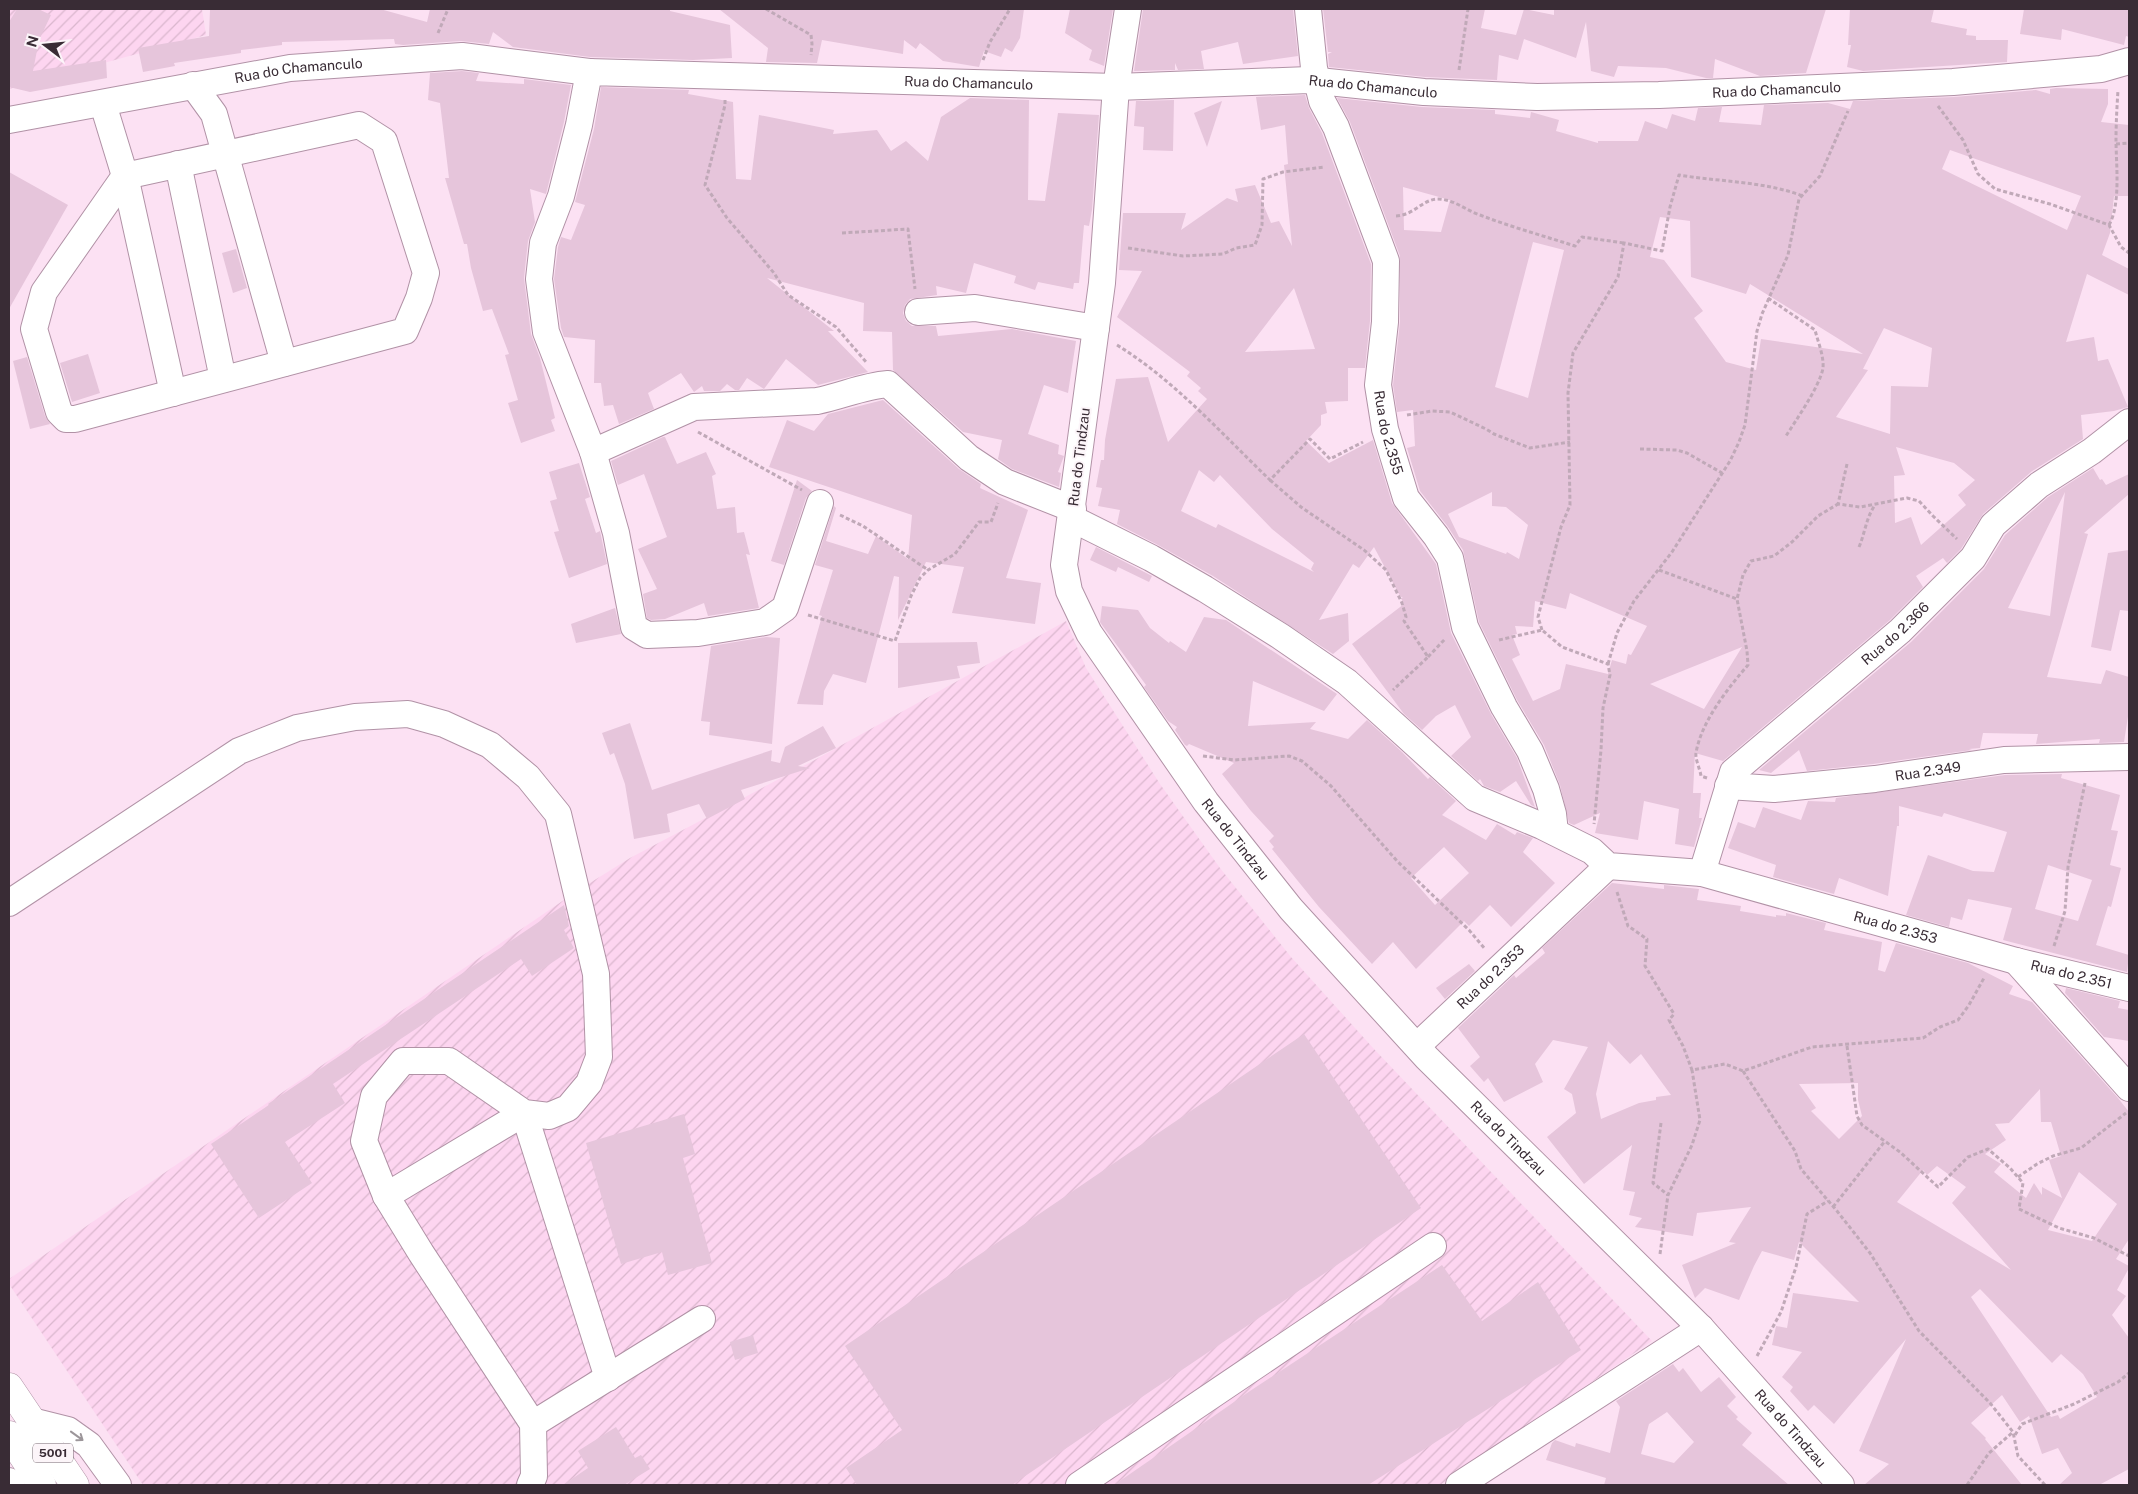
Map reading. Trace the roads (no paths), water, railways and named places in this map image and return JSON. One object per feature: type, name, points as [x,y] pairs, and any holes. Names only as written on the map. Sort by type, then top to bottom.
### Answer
[{"type":"highway","name":"5001","points":[[9,1388],[75,1485]]},
{"type":"highway","name":"5001","points":[[9,1435],[42,1485]]},
{"type":"street","name":"Rua do Tindzau","points":[[1128,9],[1116,87],[1105,245],[1095,334],[1064,565],[1069,591],[1089,634],[1206,802],[1291,909],[1417,1046],[1701,1328],[1841,1485]]},
{"type":"street","name":"Rua do 2.355","points":[[1308,9],[1317,81],[1322,101],[1336,127],[1386,261],[1385,322],[1378,386],[1384,424],[1406,498],[1436,536],[1450,558],[1464,627],[1504,707],[1530,751],[1546,789],[1553,814],[1554,832]]},
{"type":"street","name":"Rua do Chamanculo","points":[[9,120],[290,68],[462,56],[602,73],[1116,87],[1317,81],[1455,93],[1537,97],[1660,95],[1921,84],[2101,69],[2124,62]]},
{"type":"street","points":[[602,73],[579,125],[561,196],[543,244],[540,279],[546,332],[593,452],[616,533],[634,627],[639,632],[646,634],[698,633],[766,622],[785,608],[820,503]]},
{"type":"street","points":[[193,85],[214,114],[284,363]]},
{"type":"street","points":[[103,104],[125,176],[173,393]]},
{"type":"street","points":[[359,125],[384,141],[426,273],[419,298],[405,331],[75,419],[66,419],[59,412],[34,329],[44,292],[125,176],[178,164],[359,125]]},
{"type":"street","points":[[178,164],[224,379]]},
{"type":"street","points":[[918,312],[975,308],[1095,334]]},
{"type":"street","points":[[593,452],[694,407],[818,402],[858,388],[888,384],[969,458],[1006,482],[1072,514],[1151,558],[1280,636],[1347,682],[1475,798],[1554,832],[1600,858]]},
{"type":"street","name":"Rua do 2.366","points":[[1702,874],[1733,772],[1926,607],[1973,558],[1994,525],[2040,485],[2092,451],[2129,422]]},
{"type":"street","points":[[9,903],[239,751],[297,728],[356,717],[408,714],[444,724],[490,744],[528,777],[558,814],[596,974],[599,1057],[589,1083],[568,1108],[549,1116],[524,1113],[449,1061],[403,1060],[374,1096],[364,1141],[386,1196],[532,1424],[534,1476],[530,1485]]},
{"type":"street","name":"Rua 2.349","points":[[1728,786],[1774,789],[1875,779],[2004,760],[2129,757]]},
{"type":"street","name":"Rua do 2.353","points":[[1417,1046],[1500,967],[1600,858],[1702,874],[2016,961]]},
{"type":"street","points":[[2016,961],[2129,1088]]},
{"type":"street","name":"Rua do 2.351","points":[[2016,961],[2129,988]]},
{"type":"street","points":[[386,1196],[524,1113]]},
{"type":"street","points":[[524,1113],[608,1378]]},
{"type":"street","points":[[1079,1485],[1433,1246]]},
{"type":"street","points":[[532,1424],[702,1319]]},
{"type":"street","points":[[1459,1485],[1701,1328]]},
{"type":"street","points":[[32,1421],[68,1430],[89,1445],[118,1485]]},
{"type":"street","points":[[9,1481],[12,1485]]}]
